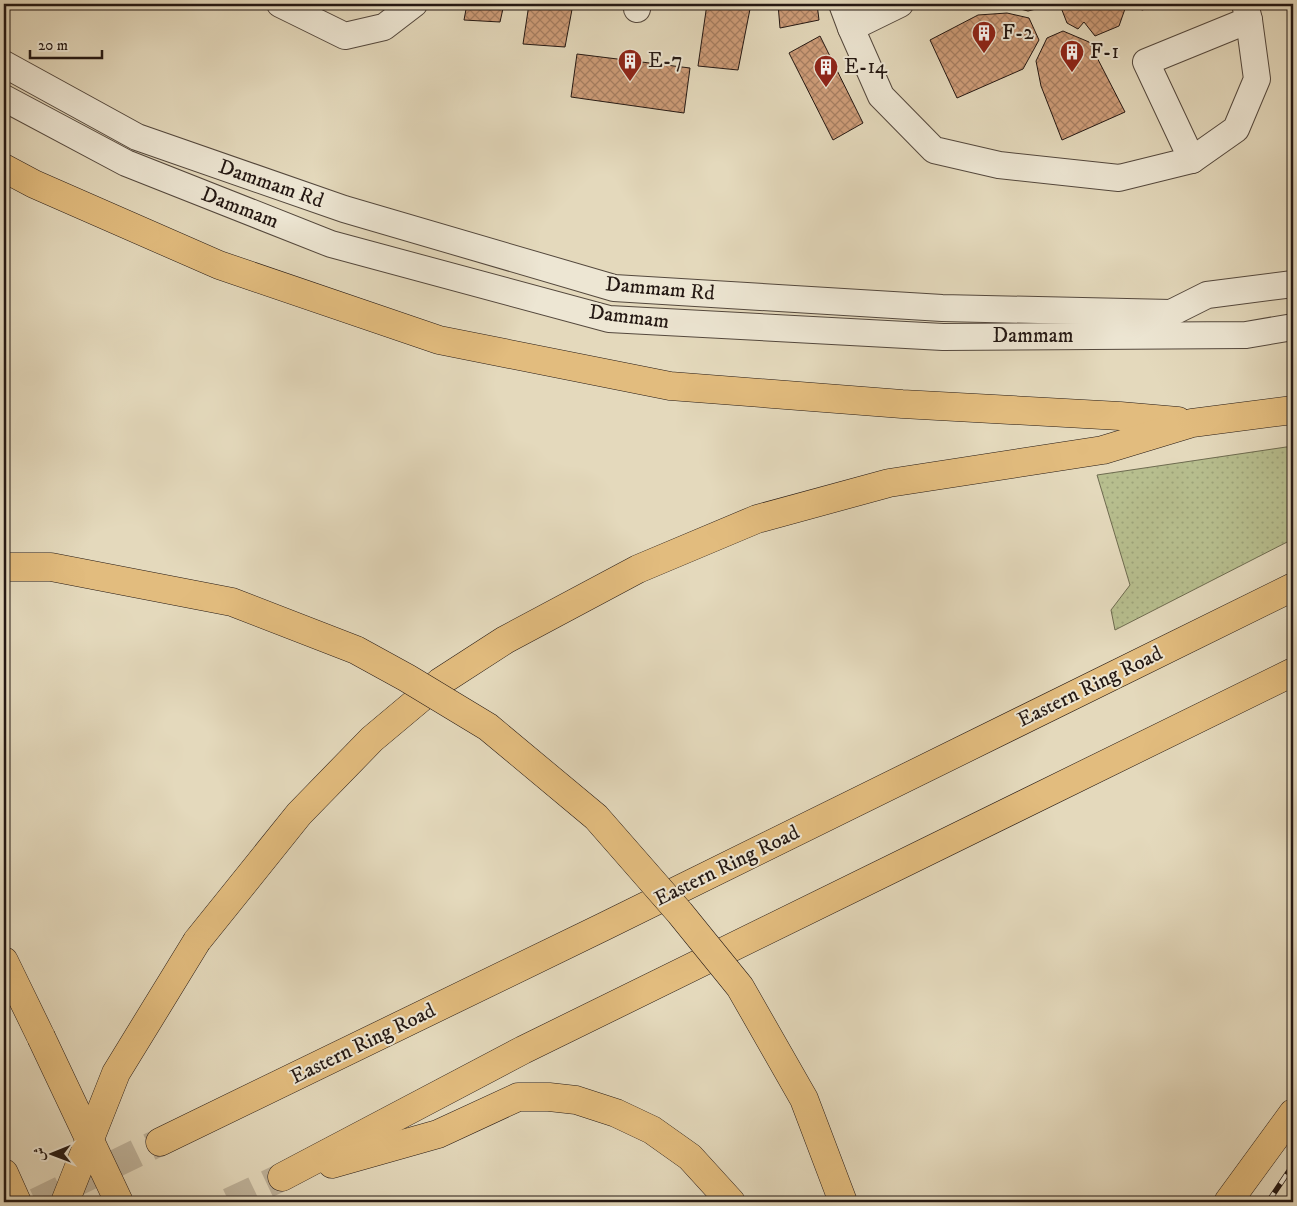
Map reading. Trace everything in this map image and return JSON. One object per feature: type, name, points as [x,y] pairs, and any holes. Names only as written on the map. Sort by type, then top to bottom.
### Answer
[{"type":"highway","points":[[4,168],[34,184],[219,265],[439,340],[670,386],[902,404],[1120,416],[1192,423]]},
{"type":"highway","points":[[65,1202],[116,1073],[197,941],[299,814],[372,739],[440,682],[505,640],[638,569],[757,519],[888,484],[1103,450],[1192,423],[1293,410]]},
{"type":"highway","points":[[4,567],[52,567],[232,602],[356,650],[407,678],[488,727],[596,817],[680,913],[740,987],[804,1099],[843,1202]]},
{"type":"highway","name":"Eastern Ring Road","points":[[160,1142],[603,927],[1293,587]]},
{"type":"highway","points":[[731,1202],[690,1157],[652,1130],[616,1113],[576,1100],[549,1097],[518,1097],[438,1134],[282,1177],[523,1050],[1293,672]]},
{"type":"highway","points":[[4,960],[119,1202]]},
{"type":"highway","points":[[1228,1202],[1293,1113]]},
{"type":"highway","points":[[4,1173],[17,1202]]},
{"type":"street","points":[[280,4],[345,36],[384,26],[414,4]]},
{"type":"street","points":[[900,4],[846,16],[881,96],[934,150],[999,165],[1119,178],[1192,160],[1236,129],[1257,79],[1247,12],[1146,62],[1192,160]]},
{"type":"street","name":"Dammam Rd","points":[[4,64],[137,137],[344,209],[614,288],[942,308],[1171,313],[1207,295],[1293,284]]},
{"type":"street","name":"Dammam","points":[[4,98],[126,163],[331,244],[609,319],[943,337],[1246,335],[1293,327]]},
{"type":"green space","points":[[1293,446],[1293,539],[1115,630],[1111,610],[1130,585],[1097,475]]},
{"type":"building","points":[[467,4],[504,4],[500,22],[464,20]]},
{"type":"building","points":[[529,4],[573,4],[565,47],[523,44]]},
{"type":"building","points":[[707,4],[751,4],[738,70],[698,66]]},
{"type":"building","points":[[778,4],[817,4],[819,20],[780,28]]},
{"type":"building","points":[[1001,4],[1046,4],[1044,7],[1028,11]]},
{"type":"building","points":[[1061,4],[1150,4],[1143,10],[1126,6],[1119,26],[1095,36],[1084,22],[1078,29],[1067,23]]},
{"type":"building","name":"F-2","points":[[1007,13],[1029,18],[1039,40],[1023,69],[957,98],[930,40],[978,15]]},
{"type":"building","name":"F-1","points":[[1063,31],[1089,42],[1125,112],[1062,140],[1041,86],[1036,61],[1047,38]]},
{"type":"building","name":"E-14","points":[[820,36],[863,123],[833,140],[789,53]]},
{"type":"building","name":"E-7","points":[[577,54],[690,68],[684,113],[571,97]]},
{"type":"tunnel","points":[[36,1202],[160,1142]]},
{"type":"tunnel","points":[[229,1202],[282,1177]]},
{"type":"railway","points":[[1268,1202],[1293,1165]]},
{"type":"railway","points":[[1286,1202],[1293,1192]]},
{"type":"place","name":"F-2","points":[[984,54]]},
{"type":"place","name":"F-1","points":[[1072,73]]},
{"type":"place","name":"E-7","points":[[630,82]]},
{"type":"place","name":"E-14","points":[[826,88]]}]
